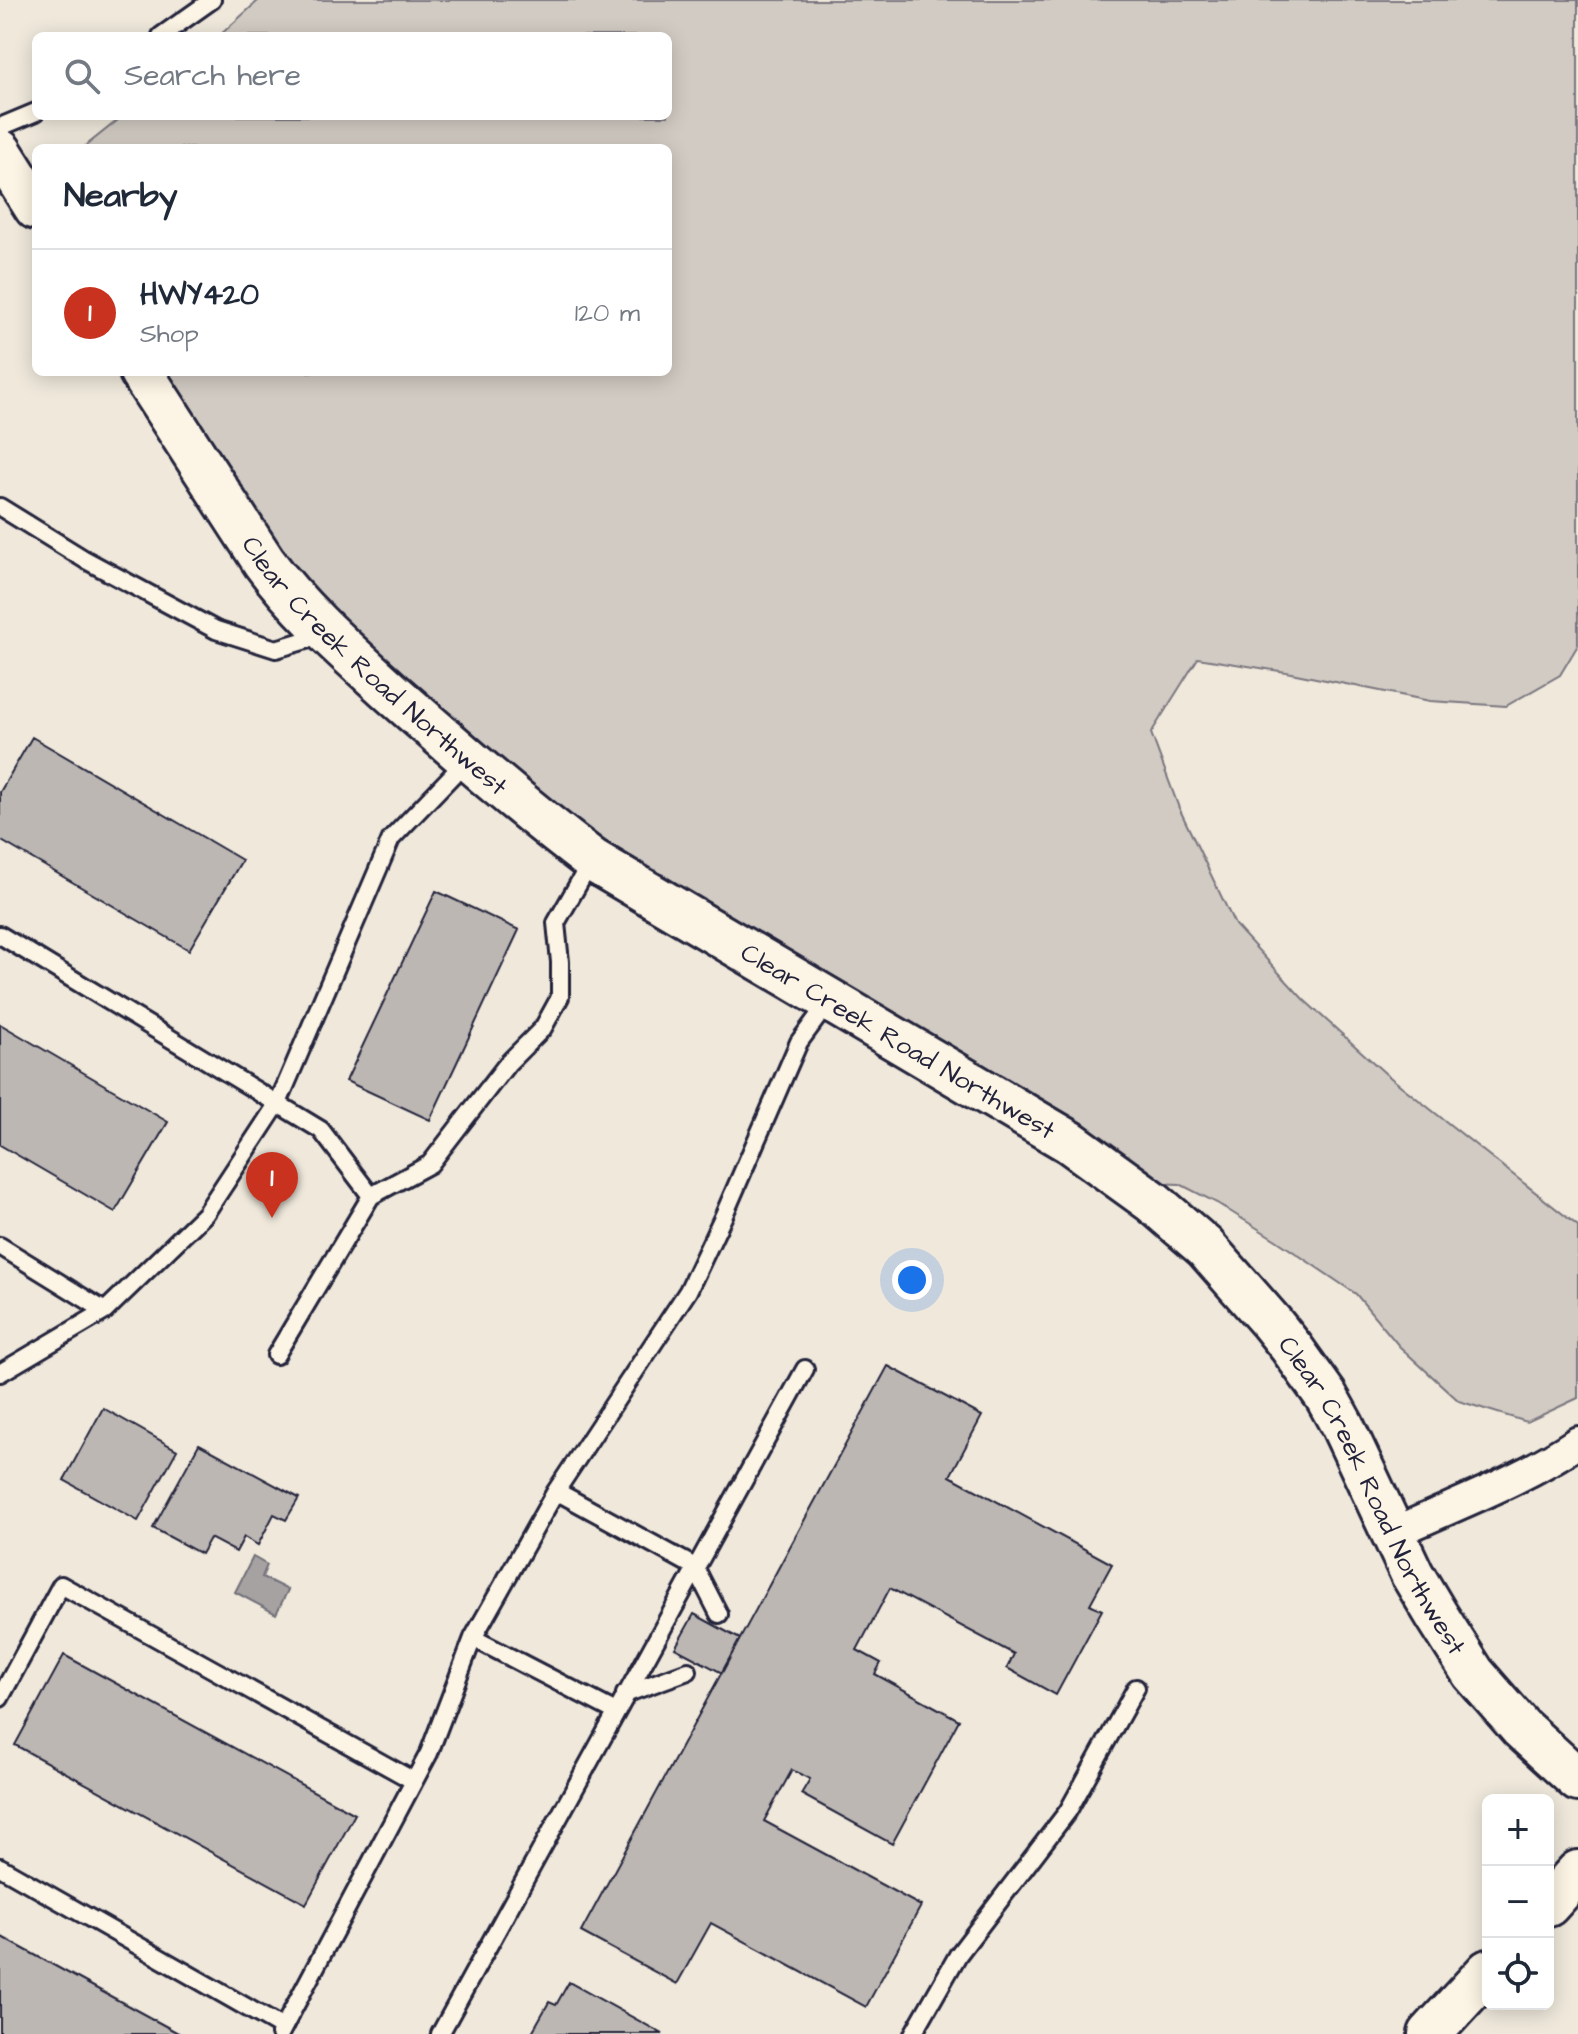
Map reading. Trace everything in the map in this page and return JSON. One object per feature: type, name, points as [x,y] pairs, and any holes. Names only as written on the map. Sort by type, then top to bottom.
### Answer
[{"type":"main road","points":[[0,151],[32,202]]},
{"type":"main road","name":"Clear Creek Road Northwest","points":[[144,376],[283,589],[467,760],[546,826],[592,860],[1070,1142],[1153,1202],[1205,1247],[1271,1322],[1326,1396],[1418,1584],[1473,1673],[1521,1728],[1578,1780]]},
{"type":"main road","points":[[1554,1898],[1578,1872]]},
{"type":"main road","points":[[1430,2034],[1482,1978]]},
{"type":"street","points":[[1394,1533],[1493,1490],[1578,1442]]},
{"type":"lane","points":[[167,32],[212,0]]},
{"type":"lane","points":[[0,127],[32,114]]},
{"type":"lane","points":[[0,507],[84,559],[216,630],[276,649],[328,634]]},
{"type":"lane","points":[[0,1373],[105,1311],[205,1214],[278,1103],[391,839],[467,760]]},
{"type":"lane","points":[[276,1355],[371,1196],[430,1164],[508,1063],[543,1028],[560,997],[556,923],[592,860]]},
{"type":"lane","points":[[0,935],[321,1130],[371,1196]]},
{"type":"lane","points":[[0,1867],[282,2031],[429,1753],[473,1638],[556,1491],[688,1291],[799,1042],[830,1000]]},
{"type":"lane","points":[[0,1246],[105,1311]]},
{"type":"lane","points":[[440,2034],[805,1369]]},
{"type":"lane","points":[[556,1491],[695,1567],[719,1614]]},
{"type":"lane","points":[[0,1698],[61,1585],[414,1781]]},
{"type":"lane","points":[[473,1638],[616,1712]]},
{"type":"lane","points":[[625,1694],[688,1671]]},
{"type":"lane","points":[[913,2034],[958,1955],[1068,1811],[1136,1688]]},
{"type":"shaded area","points":[[259,0],[1578,0],[1578,645],[1560,675],[1506,706],[1430,701],[1198,658],[1151,733],[1179,808],[1235,925],[1303,999],[1386,1074],[1578,1226],[1578,1398],[1527,1422],[1459,1401],[1399,1346],[1356,1294],[1217,1203],[1180,1184],[1126,1182],[592,860],[346,651],[144,376],[672,376],[672,144],[88,144],[118,120],[672,120],[672,32],[223,32]]},
{"type":"shaded area","points":[[253,1557],[267,1565],[262,1577],[288,1590],[276,1614],[235,1592]]},
{"type":"building","points":[[32,737],[242,860],[189,950],[0,840],[0,792]]},
{"type":"building","points":[[436,891],[519,930],[430,1120],[346,1081]]},
{"type":"building","points":[[0,1024],[168,1122],[115,1212],[0,1145]]},
{"type":"building","points":[[888,1366],[982,1416],[950,1476],[1112,1564],[1090,1604],[1102,1610],[1056,1695],[1007,1668],[1014,1654],[890,1588],[857,1650],[881,1663],[875,1674],[959,1720],[892,1844],[801,1794],[810,1779],[792,1770],[764,1821],[921,1906],[866,2007],[711,1923],[677,1984],[581,1932]]},
{"type":"building","points":[[103,1408],[177,1450],[138,1521],[64,1480]]},
{"type":"building","points":[[199,1444],[299,1498],[286,1520],[274,1514],[258,1545],[244,1537],[236,1552],[210,1538],[201,1554],[153,1528]]},
{"type":"building","points":[[694,1614],[740,1639],[722,1673],[675,1648]]},
{"type":"building","points":[[64,1655],[355,1814],[306,1904],[15,1745]]},
{"type":"building","points":[[0,1936],[180,2034],[0,2034]]},
{"type":"building","points":[[569,1982],[663,2034],[531,2034],[549,2002],[556,2005]]},
{"type":"place","name":"HWY420","points":[[272,1218]]}]
